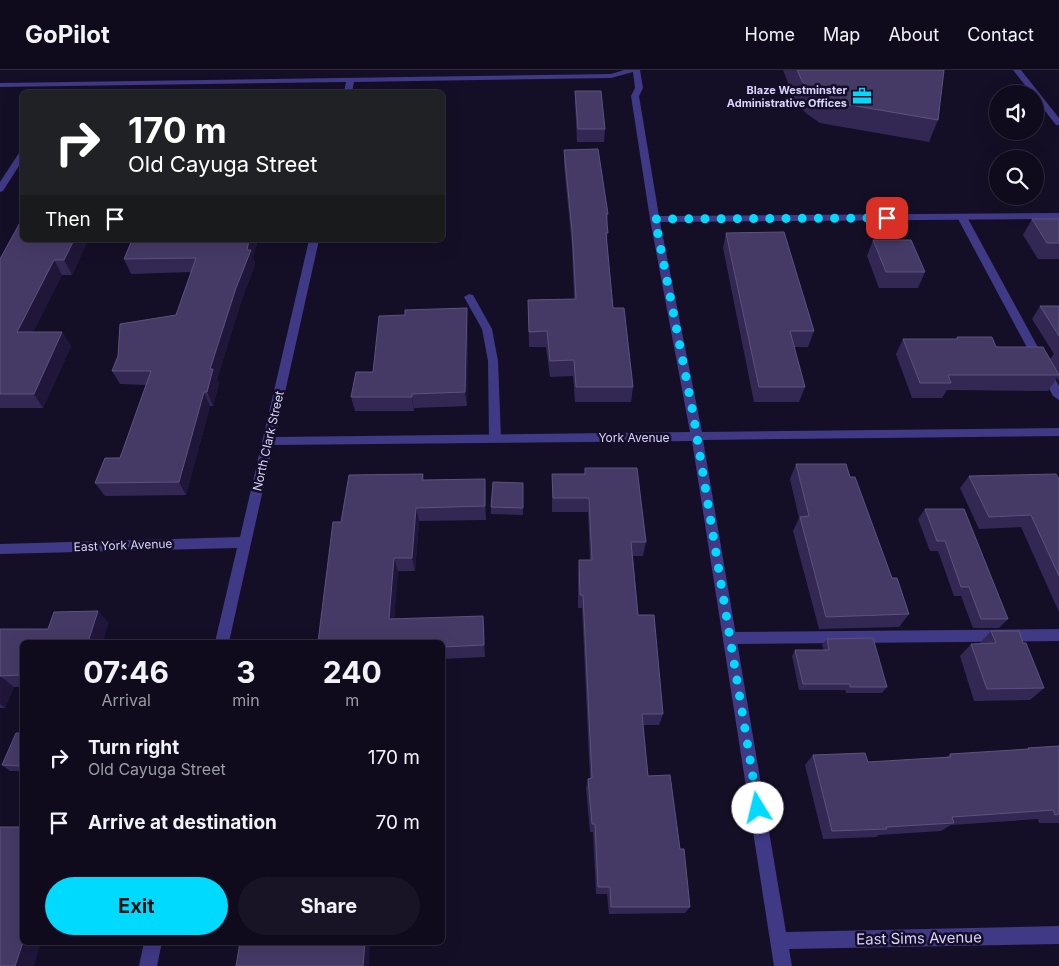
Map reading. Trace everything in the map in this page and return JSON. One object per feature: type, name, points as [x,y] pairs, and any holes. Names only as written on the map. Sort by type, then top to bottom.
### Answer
[{"type":"street","points":[[0,85],[611,76],[632,70]]},
{"type":"street","points":[[636,70],[639,83],[635,96],[655,219],[732,638],[783,966]]},
{"type":"street","points":[[1017,70],[1059,123]]},
{"type":"street","points":[[348,90],[351,79]]},
{"type":"street","points":[[64,90],[69,84]]},
{"type":"street","points":[[0,189],[20,158]]},
{"type":"street","points":[[655,219],[1059,216]]},
{"type":"street","points":[[962,217],[1059,396]]},
{"type":"street","name":"North Clark Street","points":[[222,640],[314,242]]},
{"type":"street","points":[[468,297],[487,329],[493,361],[495,438]]},
{"type":"street","name":"York Avenue","points":[[268,441],[1059,432]]},
{"type":"street","name":"East York Avenue","points":[[0,549],[245,542]]},
{"type":"street","points":[[732,638],[1059,635]]},
{"type":"street","name":"East Sims Avenue","points":[[779,941],[1059,935]]},
{"type":"street","points":[[148,966],[152,945]]},
{"type":"building","points":[[797,70],[944,70],[938,120],[827,101],[813,92],[802,81]]},
{"type":"building","points":[[575,91],[601,91],[605,129],[578,129]]},
{"type":"building","points":[[598,149],[608,214],[606,214],[608,233],[606,233],[613,308],[624,308],[633,387],[576,387],[574,360],[550,361],[547,331],[529,332],[528,300],[576,299],[572,230],[564,150]]},
{"type":"building","points":[[1032,219],[1059,219],[1059,243],[1047,243]]},
{"type":"building","points":[[20,223],[20,242],[73,242],[64,260],[54,260],[17,332],[62,332],[34,394],[0,394],[0,259]]},
{"type":"building","points":[[784,232],[814,331],[790,331],[805,387],[759,387],[726,233]]},
{"type":"building","points":[[873,240],[911,240],[925,272],[886,272]]},
{"type":"building","points":[[131,242],[249,242],[247,250],[251,250],[236,288],[210,369],[213,369],[207,392],[204,392],[179,482],[95,483],[105,458],[120,458],[151,371],[112,371],[118,356],[120,324],[176,315],[196,258],[124,259]]},
{"type":"building","points":[[1040,306],[1059,306],[1059,336]]},
{"type":"building","points":[[467,308],[465,392],[412,394],[412,397],[351,397],[356,372],[373,372],[379,316],[405,315],[405,310]]},
{"type":"building","points":[[957,337],[992,337],[996,347],[1043,347],[1059,375],[948,375],[951,383],[920,383],[903,339],[958,339]]},
{"type":"building","points":[[796,464],[846,464],[850,477],[855,477],[892,578],[897,578],[909,614],[826,617],[800,517],[809,516]]},
{"type":"building","points":[[585,468],[637,468],[646,542],[631,542],[638,615],[654,615],[663,714],[642,714],[648,776],[670,775],[680,849],[684,849],[690,907],[611,907],[610,887],[598,887],[595,824],[592,824],[588,779],[592,778],[583,595],[580,595],[579,560],[592,560],[589,498],[553,498],[552,474],[585,474]]},
{"type":"building","points":[[423,474],[422,480],[485,479],[485,506],[416,508],[412,558],[394,558],[389,619],[483,616],[484,645],[445,647],[445,640],[318,640],[333,522],[341,522],[349,475]]},
{"type":"building","points":[[1056,474],[1059,479],[1059,576],[1031,515],[989,517],[969,476]]},
{"type":"building","points":[[493,482],[523,483],[523,508],[491,507]]},
{"type":"building","points":[[925,509],[964,509],[1008,619],[981,619],[969,587],[961,587],[945,541],[937,541]]},
{"type":"building","points":[[98,611],[89,640],[20,640],[20,675],[0,676],[0,629],[48,629],[54,612]]},
{"type":"building","points":[[991,631],[1019,631],[1023,643],[1026,643],[1044,688],[987,689],[971,644],[996,643]]},
{"type":"building","points":[[873,638],[887,687],[850,687],[850,684],[803,684],[795,650],[829,650],[827,639]]},
{"type":"building","points":[[16,733],[20,733],[20,766],[2,765]]},
{"type":"building","points":[[1059,746],[1059,814],[1055,815],[1053,810],[952,817],[954,823],[886,827],[887,829],[832,831],[813,755],[865,753],[868,762],[951,757],[950,754]]},
{"type":"building","points":[[0,827],[20,827],[20,945],[22,945],[15,966],[0,966]]},
{"type":"building","points":[[240,945],[365,945],[363,966],[236,966]]},
{"type":"place","name":"Blaze Westminster Administrative Offices","points":[[862,96]]},
{"type":"route","points":[[758,808],[732,638],[693,413],[655,219],[887,218]]}]
